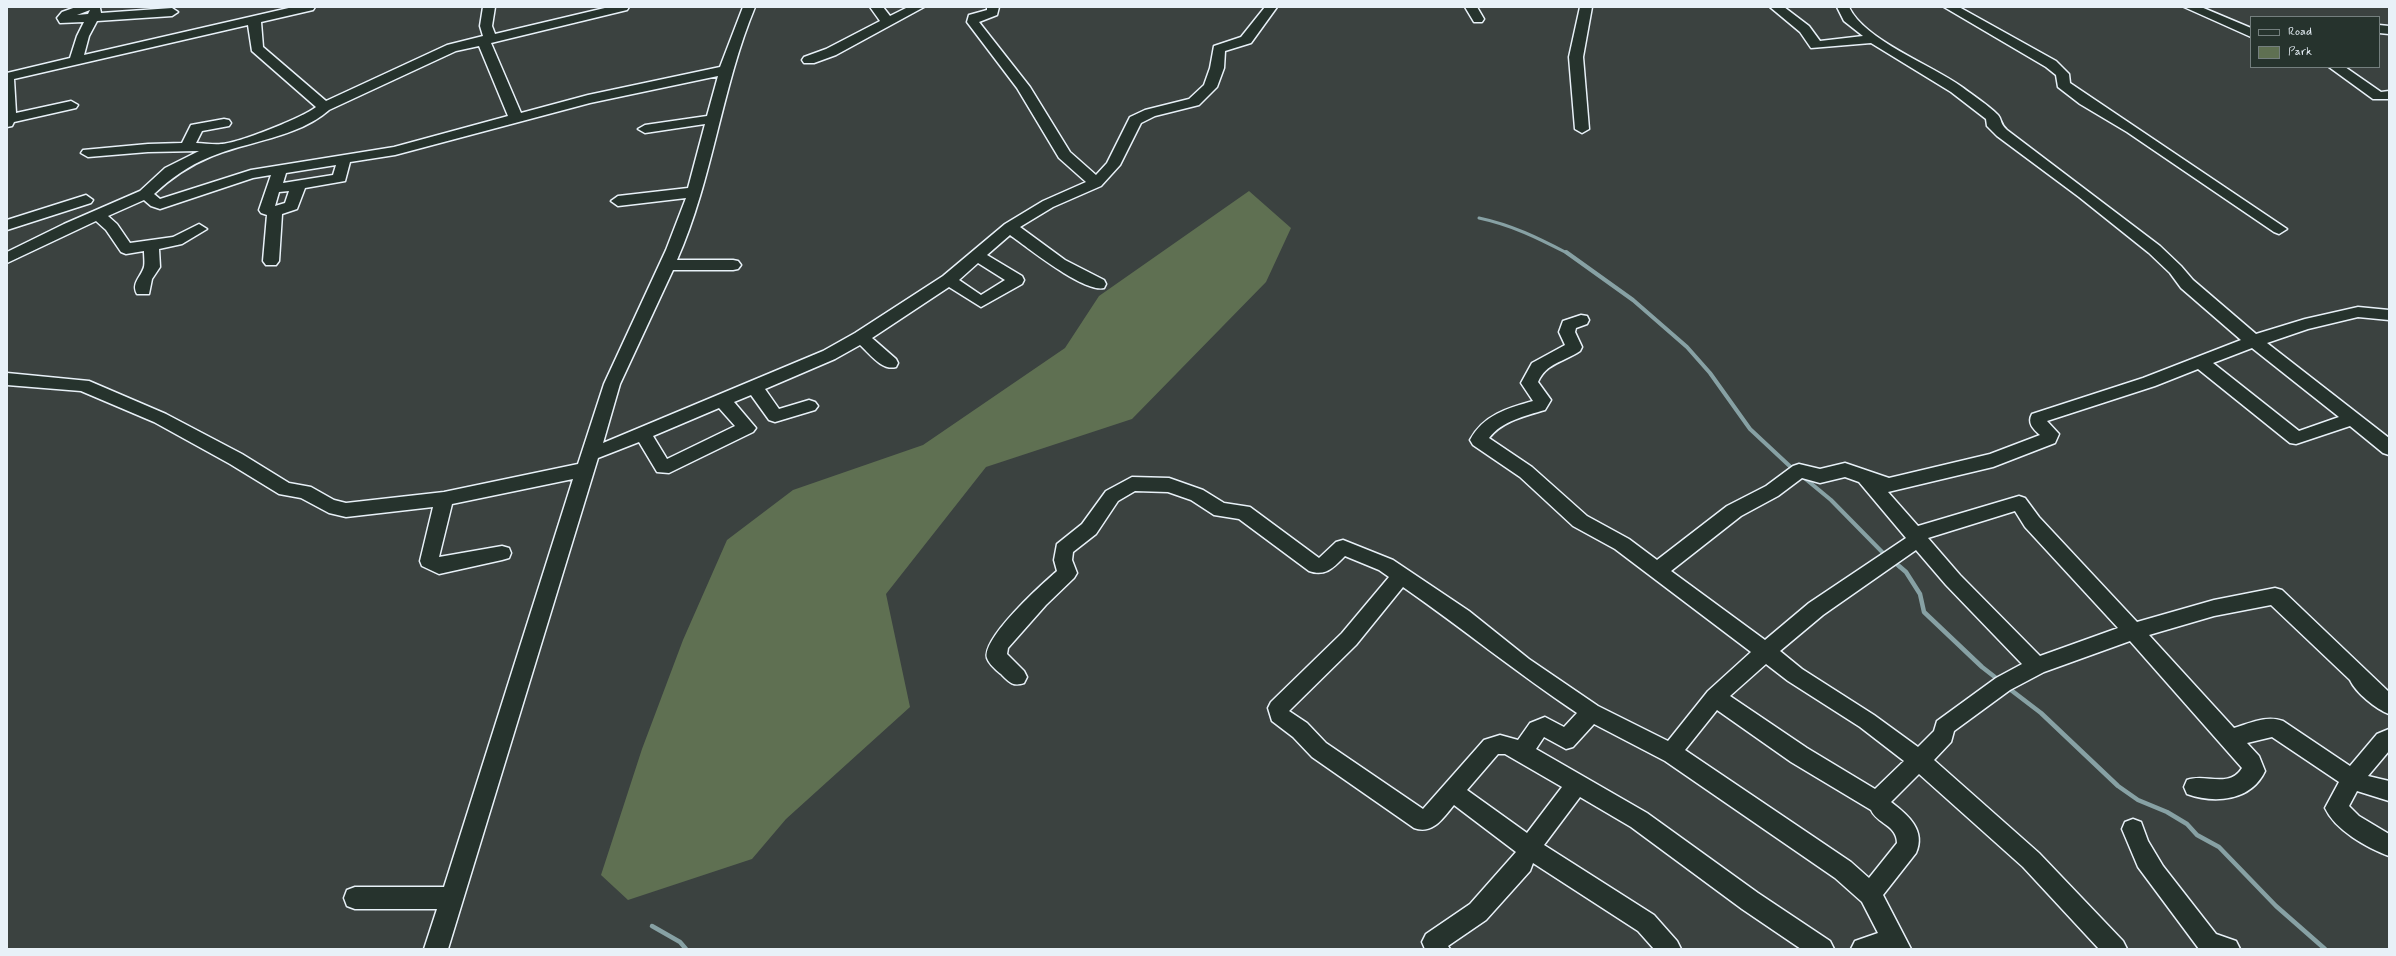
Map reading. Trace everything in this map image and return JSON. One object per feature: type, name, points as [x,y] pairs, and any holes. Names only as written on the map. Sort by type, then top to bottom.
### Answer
[{"type":"street","points":[[76,60],[90,13],[99,7]]},
{"type":"street","points":[[7,136],[7,122],[10,108],[7,78],[76,60],[163,32],[308,7]]},
{"type":"street","points":[[489,7],[486,26],[486,40],[516,119]]},
{"type":"street","points":[[7,258],[69,227],[145,194],[170,171],[217,148],[284,129],[315,115],[324,107],[452,48],[579,19],[623,7]]},
{"type":"street","points":[[436,949],[453,898],[586,462],[627,345],[647,311],[667,265],[694,192],[726,70],[749,7]]},
{"type":"street","points":[[876,7],[888,22]]},
{"type":"street","points":[[810,60],[831,52],[849,41],[918,7]]},
{"type":"street","points":[[993,7],[993,12],[973,18],[973,22],[1022,87],[1064,155],[1096,183]]},
{"type":"street","points":[[7,379],[83,385],[160,418],[236,459],[285,488],[305,492],[337,509],[346,510],[444,500],[586,462],[643,433],[829,354],[861,337],[949,280],[1010,227],[1048,204],[1096,183],[1113,165],[1135,120],[1150,113],[1194,102],[1210,87],[1217,68],[1219,49],[1246,40],[1271,7]]},
{"type":"street","points":[[1471,7],[1478,19]]},
{"type":"street","points":[[1582,129],[1576,57],[1586,7]]},
{"type":"street","points":[[1776,7],[1805,29],[1816,45],[1875,40]]},
{"type":"street","points":[[1843,7],[1848,18],[1875,40],[1956,89],[1976,104],[1993,118],[1994,126],[2002,133],[2042,162],[2159,254],[2187,284],[2254,341],[2389,448]]},
{"type":"street","points":[[1950,7],[2051,64],[2062,72],[2064,78],[2063,84],[2080,98],[2132,129],[2279,228]]},
{"type":"street","points":[[2190,7],[2250,33]]},
{"type":"street","points":[[90,13],[173,9],[163,32]]},
{"type":"street","points":[[250,16],[256,48],[296,80],[324,107]]},
{"type":"street","points":[[2338,68],[2383,95],[2389,106]]},
{"type":"street","points":[[145,194],[158,204],[251,174],[280,168],[396,151],[594,97],[726,70]]},
{"type":"street","points":[[7,122],[71,105]]},
{"type":"street","points":[[187,148],[196,128],[226,117],[217,148]]},
{"type":"street","points":[[645,129],[713,119]]},
{"type":"street","points":[[88,153],[217,148]]},
{"type":"street","points":[[273,189],[340,178],[344,159]]},
{"type":"street","points":[[280,168],[266,210],[275,211],[292,206],[298,186]]},
{"type":"street","points":[[618,201],[694,192]]},
{"type":"street","points":[[7,225],[86,200]]},
{"type":"street","points":[[271,261],[275,211]]},
{"type":"street","points":[[99,214],[112,227],[126,249],[184,238],[199,229]]},
{"type":"street","points":[[1010,227],[1060,264],[1098,284]]},
{"type":"street","points":[[143,290],[144,279],[152,267],[151,245]]},
{"type":"street","points":[[949,280],[981,302],[1016,280],[977,256]]},
{"type":"street","points":[[667,265],[733,265]]},
{"type":"street","points":[[1657,571],[1692,546],[1692,542],[1701,537],[1734,511],[1772,491],[1797,472],[1820,476],[1834,474],[1845,470],[1875,482],[1889,485],[1993,460],[2049,438],[2050,434],[2039,424],[2038,418],[2201,364],[2254,341],[2304,324],[2358,312],[2389,315]]},
{"type":"street","points":[[1581,320],[1569,325],[1567,332],[1574,347],[1568,352],[1542,361],[1533,373],[1530,383],[1542,400],[1538,406],[1521,410],[1498,421],[1480,434],[1479,440],[1526,472],[1580,521],[1622,544],[1696,601],[1722,617],[1764,653],[1867,721],[1920,761],[2031,860],[2115,949]]},
{"type":"street","points":[[861,337],[890,363]]},
{"type":"street","points":[[2201,364],[2296,438],[2353,419]]},
{"type":"street","points":[[754,386],[775,416]]},
{"type":"street","points":[[721,399],[746,428]]},
{"type":"street","points":[[643,433],[665,467],[746,428],[775,416],[809,406]]},
{"type":"street","points":[[1864,477],[1915,537],[2037,666]]},
{"type":"street","points":[[1017,677],[997,657],[998,645],[1040,599],[1067,573],[1063,560],[1064,549],[1089,529],[1112,496],[1132,484],[1169,485],[1197,495],[1220,510],[1243,512],[1316,566],[1322,566],[1343,547],[1386,565],[1467,621],[1522,665],[1591,712],[1673,754],[1842,870],[1870,894],[1896,944],[1863,949]]},
{"type":"street","points":[[444,500],[429,561],[439,566],[502,553]]},
{"type":"street","points":[[1673,754],[1679,741],[1715,697],[1764,653],[1816,609],[1892,557],[1915,537],[2019,503],[2032,522],[2133,630],[2251,763],[2254,771],[2248,781],[2218,791],[2195,786]]},
{"type":"street","points":[[1401,576],[1349,638],[1278,708],[1277,711],[1300,730],[1319,750],[1416,818],[1428,820],[1452,791],[1496,744],[1506,744],[1526,754],[1576,785],[1639,820],[1750,901],[1822,949]]},
{"type":"street","points":[[1879,803],[1880,798],[1920,761],[1944,735],[1944,727],[2006,682],[2037,666],[2133,630],[2235,602],[2275,596],[2358,675],[2360,680],[2389,705]]},
{"type":"street","points":[[1715,697],[1799,755],[1879,803],[1881,808],[1906,827],[1909,842],[1908,846],[1870,894]]},
{"type":"street","points":[[1526,754],[1525,746],[1539,727],[1545,726],[1566,740],[1591,712]]},
{"type":"street","points":[[2229,739],[2269,728],[2276,728],[2352,780],[2370,787],[2389,791]]},
{"type":"street","points":[[2389,738],[2352,780],[2336,808],[2351,823],[2389,846]]},
{"type":"street","points":[[1438,949],[1434,942],[1478,912],[1522,863],[1529,848],[1576,785]]},
{"type":"street","points":[[1452,791],[1529,848],[1646,923],[1669,949]]},
{"type":"street","points":[[2133,829],[2135,839],[2148,862],[2196,923],[2213,948]]},
{"type":"street","points":[[354,898],[453,898]]},
{"type":"green space","points":[[1249,191],[1291,228],[1266,282],[1132,419],[986,467],[886,594],[910,707],[786,819],[752,859],[628,900],[601,875],[642,749],[683,640],[727,540],[793,490],[923,445],[1065,348],[1099,296]]},
{"type":"waterway","points":[[1479,218],[1514,228],[1567,253]]},
{"type":"waterway","points":[[1566,252],[1633,300],[1687,347],[1710,373],[1750,429],[1795,471]]},
{"type":"waterway","points":[[1802,476],[1831,500],[1887,557]]},
{"type":"waterway","points":[[1892,561],[1900,567]]},
{"type":"waterway","points":[[1899,566],[1906,572],[1920,594],[1924,612],[1982,667],[2000,681]]},
{"type":"waterway","points":[[2007,687],[2041,713],[2118,786],[2138,800],[2167,812],[2187,824],[2197,835],[2219,847],[2276,906],[2325,949]]},
{"type":"waterway","points":[[652,926],[680,942],[686,949]]}]
